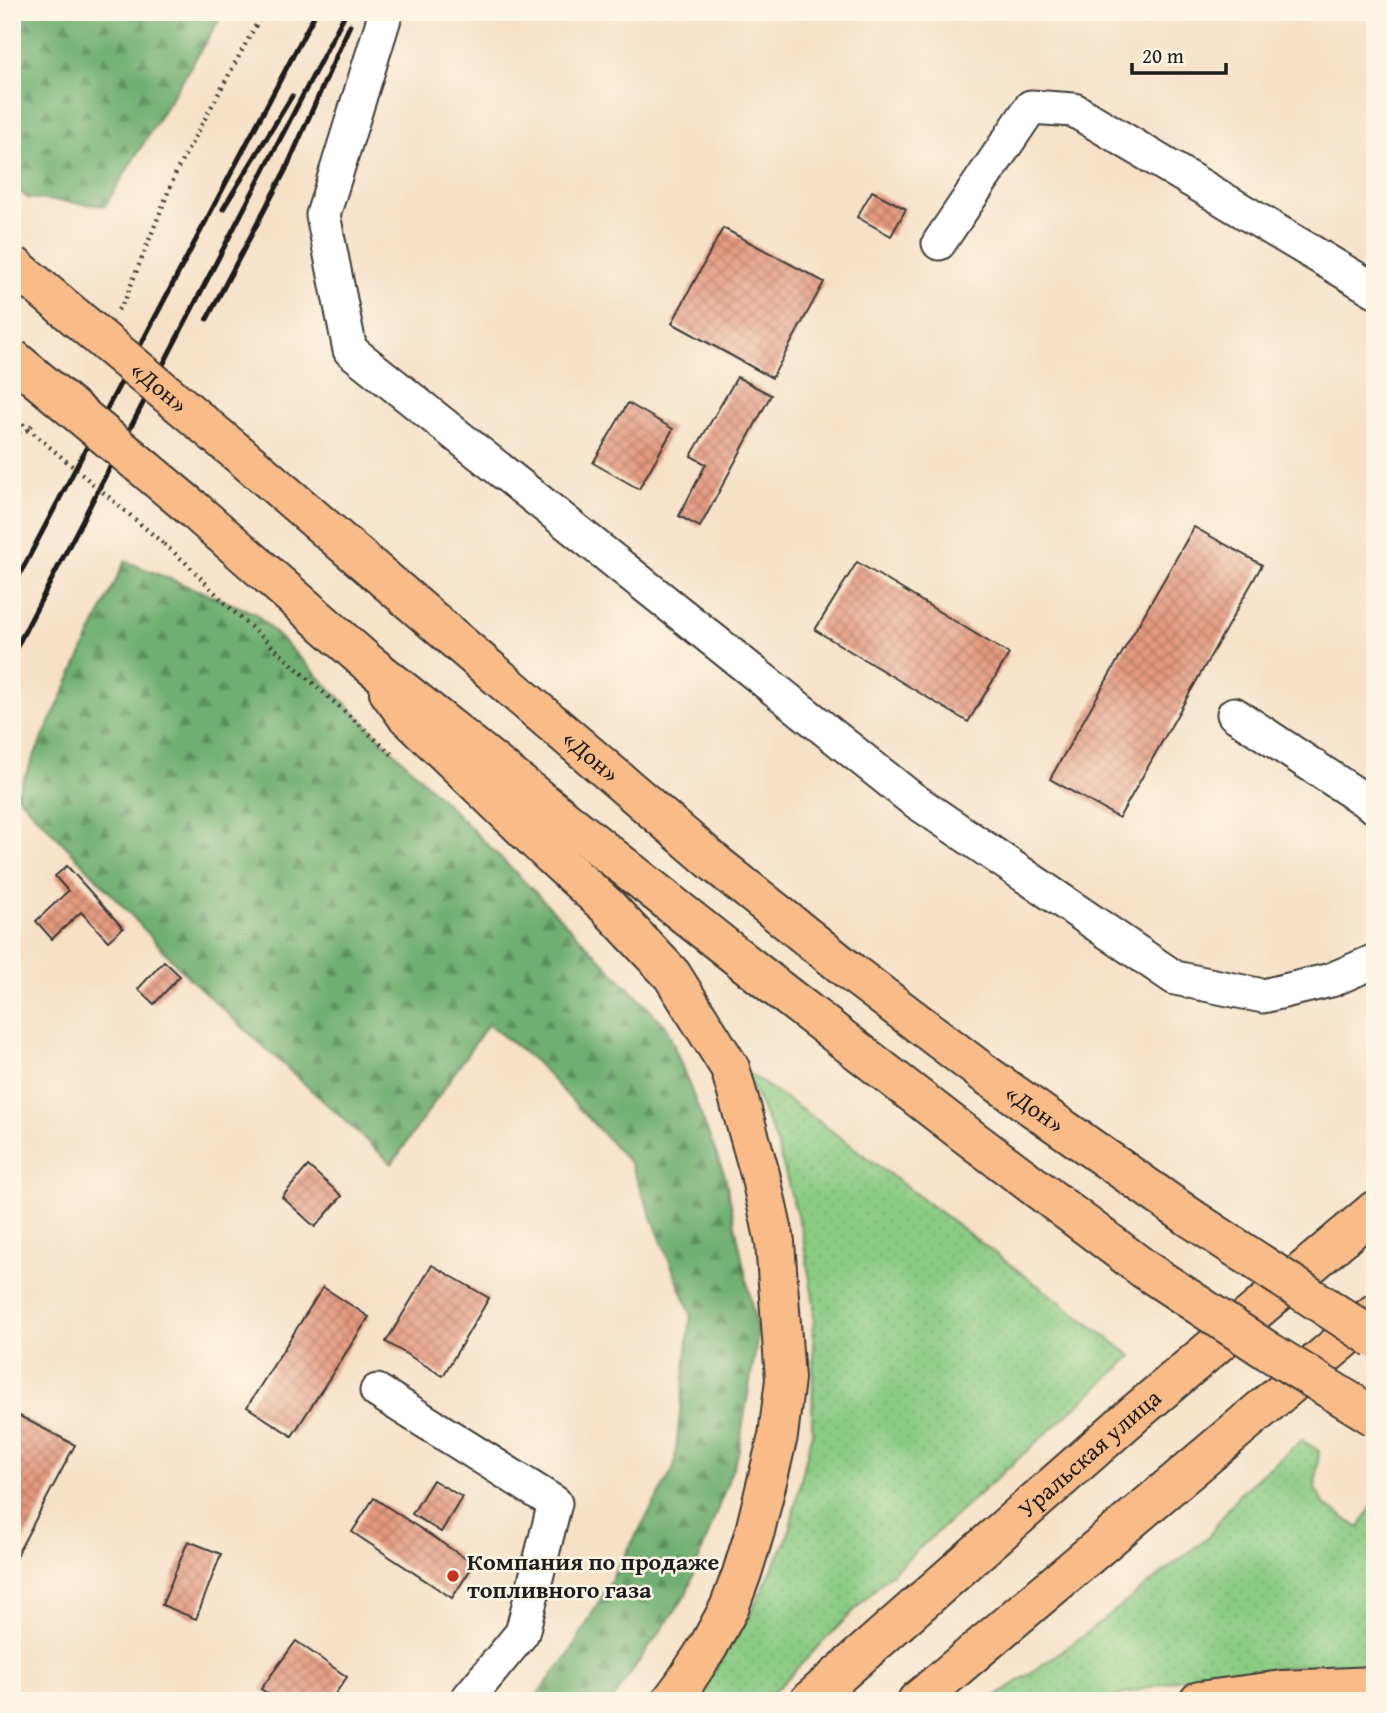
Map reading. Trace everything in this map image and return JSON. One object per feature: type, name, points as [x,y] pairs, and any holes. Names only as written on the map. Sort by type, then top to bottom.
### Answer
[{"type":"main road","name":"«Дон»","points":[[12,264],[239,454],[716,864],[852,972],[985,1074],[1191,1218],[1375,1339]]},
{"type":"main road","points":[[12,358],[192,508],[367,662],[788,997],[1144,1269],[1268,1351],[1375,1417]]},
{"type":"main road","points":[[367,662],[406,715],[607,906],[672,975],[730,1068],[760,1174],[775,1242],[785,1379],[775,1448],[742,1573],[729,1608],[708,1647],[671,1701]]},
{"type":"main road","name":"Уральская улица","points":[[809,1701],[1132,1415],[1375,1210]]},
{"type":"main road","points":[[917,1701],[1375,1313]]},
{"type":"main road","points":[[1199,1701],[1283,1690],[1375,1686]]},
{"type":"lane","points":[[386,12],[323,215],[350,350],[911,798],[1175,978],[1263,996],[1331,980],[1375,961]]},
{"type":"lane","points":[[939,243],[1031,107],[1074,110],[1375,290]]},
{"type":"lane","points":[[1234,713],[1375,807]]},
{"type":"lane","points":[[377,1391],[555,1503],[522,1633],[466,1701]]},
{"type":"path","points":[[125,300],[177,170],[262,12]]},
{"type":"path","points":[[12,415],[185,562],[232,610],[402,764]]},
{"type":"green space","points":[[12,12],[224,12],[105,206],[27,198],[12,183]]},
{"type":"green space","points":[[125,561],[255,613],[666,1026],[725,1176],[758,1335],[738,1454],[686,1595],[611,1701],[532,1701],[570,1653],[674,1468],[691,1314],[630,1163],[536,1062],[488,1024],[392,1164],[191,980],[16,795]]},
{"type":"green space","points":[[745,1071],[817,1120],[1132,1356],[883,1581],[765,1701],[692,1701],[750,1615],[788,1536],[812,1433],[814,1304],[802,1232],[775,1138]]},
{"type":"green space","points":[[1302,1440],[1319,1451],[1315,1489],[1325,1505],[1359,1528],[1375,1501],[1375,1665],[1300,1666],[1177,1680],[1099,1701],[990,1701],[1083,1636],[1207,1538],[1239,1494]]},
{"type":"building","points":[[872,191],[906,209],[891,236],[857,217]]},
{"type":"building","points":[[723,228],[824,282],[772,378],[672,323]]},
{"type":"building","points":[[737,377],[771,395],[700,527],[679,516],[706,464],[691,456]]},
{"type":"building","points":[[628,403],[673,429],[639,489],[593,463]]},
{"type":"building","points":[[1194,527],[1262,565],[1119,818],[1050,779]]},
{"type":"building","points":[[857,562],[1009,654],[968,722],[815,630]]},
{"type":"building","points":[[67,866],[123,928],[108,941],[81,912],[52,939],[36,921],[68,891],[55,876]]},
{"type":"building","points":[[164,961],[180,976],[154,1004],[138,989]]},
{"type":"building","points":[[308,1166],[342,1196],[315,1227],[282,1197]]},
{"type":"building","points":[[432,1265],[489,1298],[443,1376],[386,1342]]},
{"type":"building","points":[[323,1287],[369,1317],[292,1436],[247,1407]]},
{"type":"building","points":[[12,1412],[75,1445],[12,1564]]},
{"type":"building","points":[[433,1480],[462,1497],[441,1532],[412,1514]]},
{"type":"building","points":[[374,1498],[474,1564],[452,1598],[352,1532]]},
{"type":"building","points":[[188,1541],[221,1554],[196,1619],[162,1605]]},
{"type":"building","points":[[296,1641],[347,1677],[330,1701],[278,1701],[261,1689]]},
{"type":"railway","points":[[12,589],[316,12]]},
{"type":"railway","points":[[12,656],[346,12]]},
{"type":"railway","points":[[207,319],[286,169],[350,25]]},
{"type":"railway","points":[[223,209],[292,96]]},
{"type":"place","name":"Компания по продаже топливного газа","points":[[453,1576]]}]
